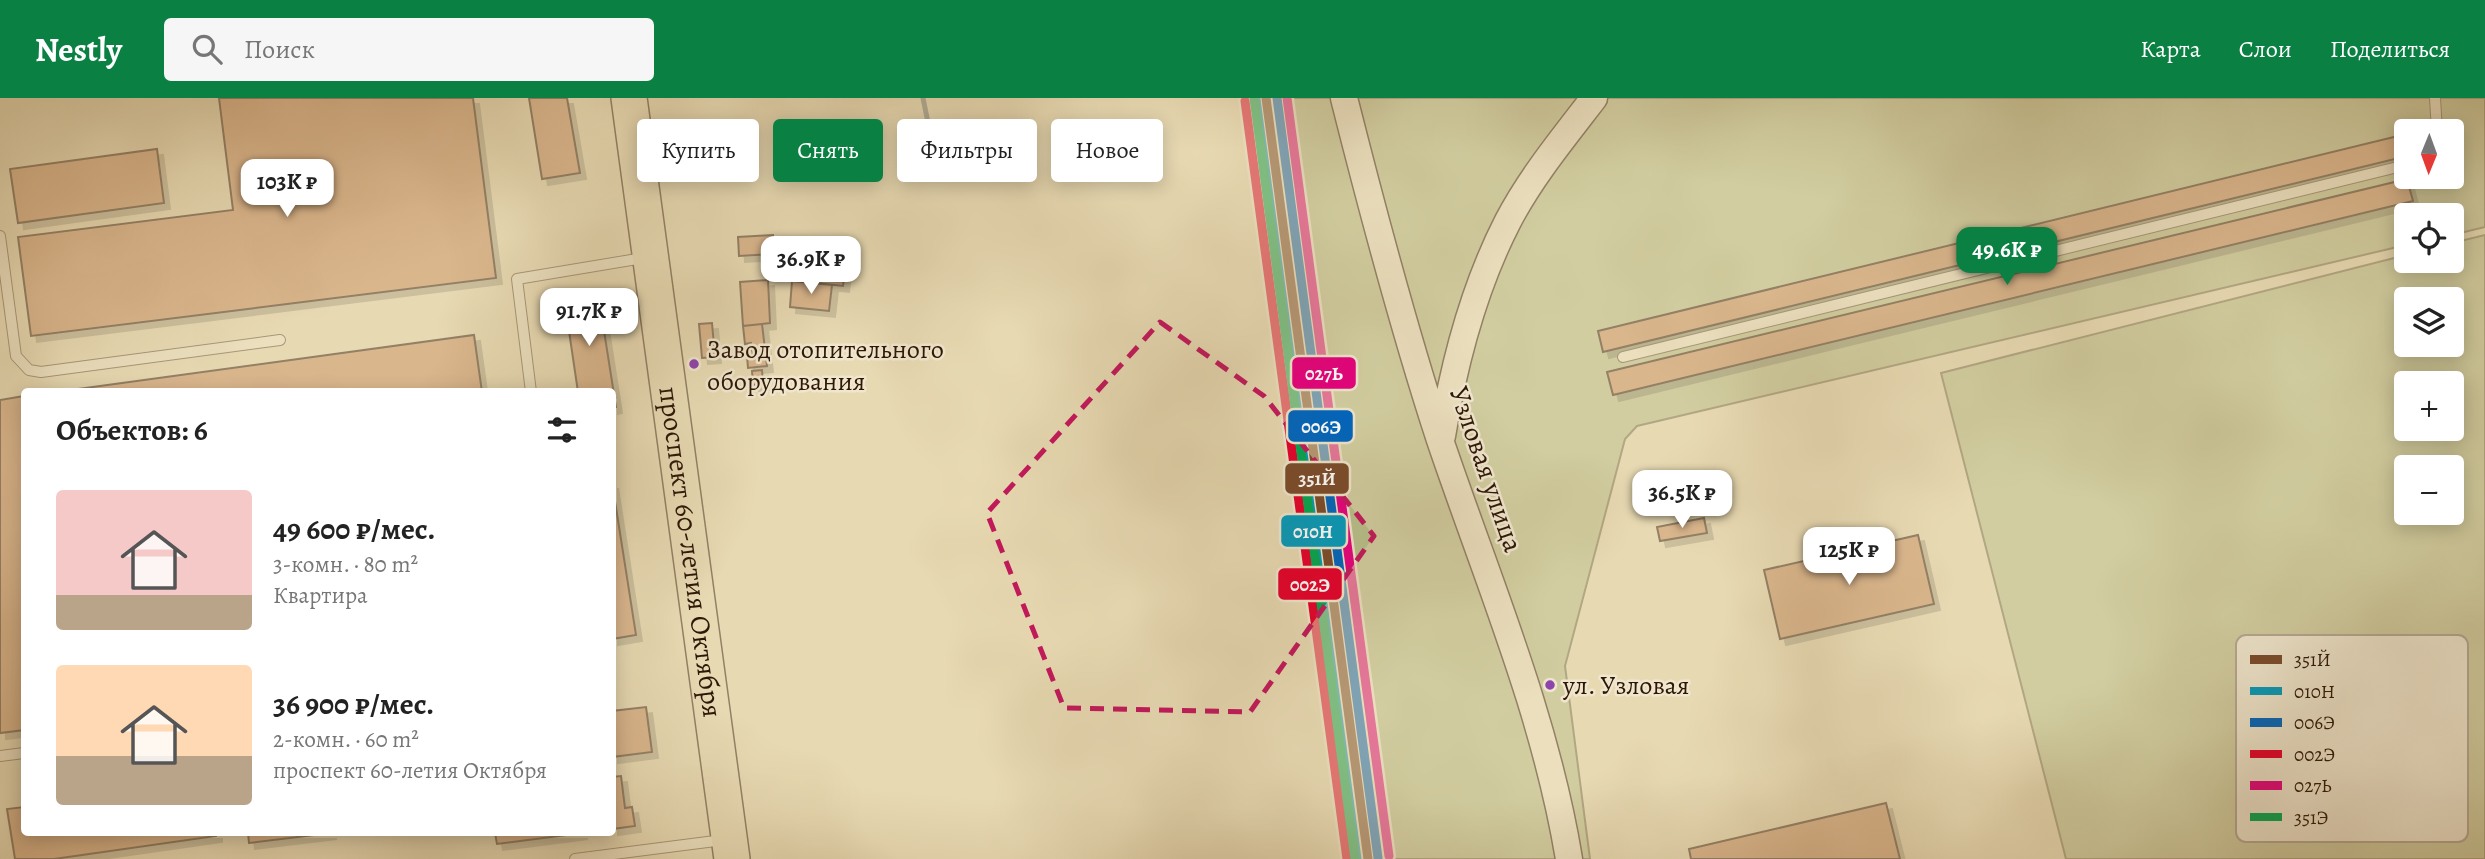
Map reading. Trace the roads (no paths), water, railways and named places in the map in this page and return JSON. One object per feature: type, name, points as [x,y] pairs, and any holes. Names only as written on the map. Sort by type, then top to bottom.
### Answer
[{"type":"highway","name":"проспект 60-летия Октября","points":[[629,98],[732,852]]},
{"type":"street","name":"Узловая улица","points":[[1344,98],[1385,264],[1441,441],[1517,652],[1558,788],[1569,859]]},
{"type":"street","points":[[1441,441],[1452,374],[1478,295],[1508,221],[1561,141],[1594,98]]},
{"type":"lane","points":[[2435,98],[2436,119]]},
{"type":"lane","points":[[1623,357],[2394,169]]},
{"type":"lane","points":[[0,236],[16,356],[29,370],[41,372],[280,340]]},
{"type":"lane","points":[[531,388],[517,279],[651,257]]},
{"type":"lane","points":[[0,756],[21,753]]},
{"type":"lane","points":[[575,859],[732,852]]},
{"type":"waterway","points":[[923,98],[927,119]]},
{"type":"place","name":"Завод отопительного оборудования","points":[[694,364]]},
{"type":"place","name":"ул. Узловая","points":[[1550,685]]}]
